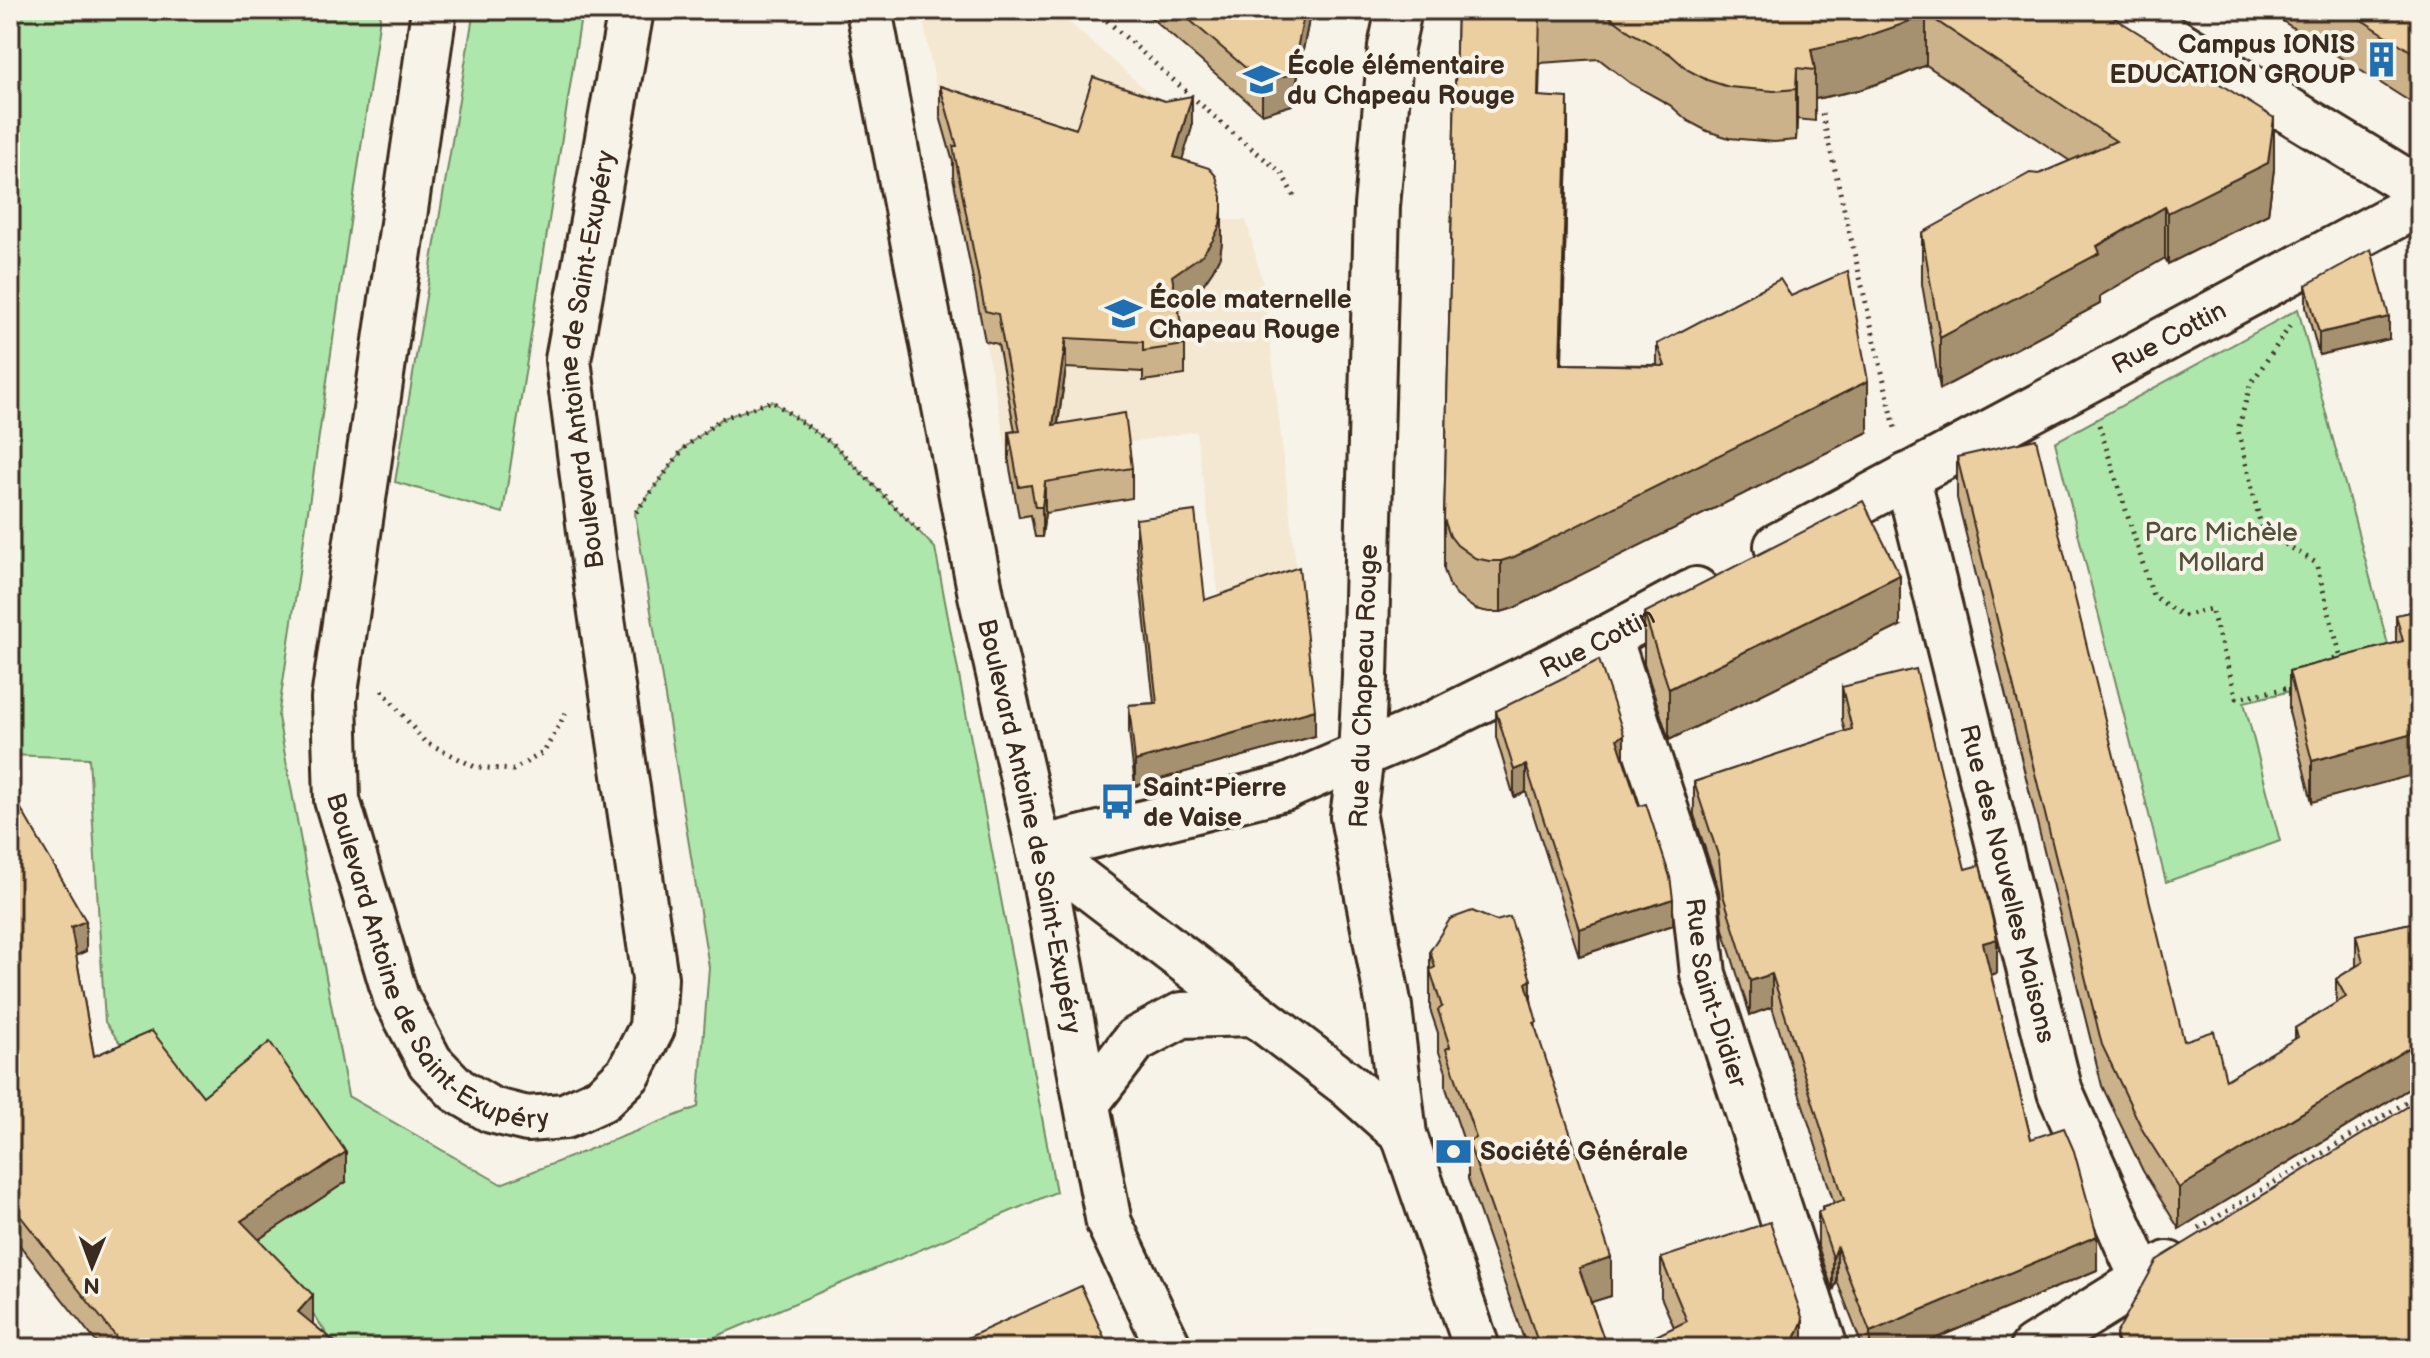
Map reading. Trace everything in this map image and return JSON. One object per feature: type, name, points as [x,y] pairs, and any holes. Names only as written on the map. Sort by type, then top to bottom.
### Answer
[{"type":"street","name":"Boulevard Antoine de Saint-Exupéry","points":[[434,10],[334,699],[337,800],[396,998],[430,1062],[457,1090],[491,1110],[527,1119],[565,1116],[602,1099],[629,1073],[652,1028],[655,978],[599,601],[568,360],[631,10]]},
{"type":"street","name":"Boulevard Antoine de Saint-Exupéry","points":[[869,10],[981,595],[1039,849],[1109,1223],[1169,1348]]},
{"type":"street","name":"Rue du Chapeau Rouge","points":[[1399,10],[1391,47],[1377,206],[1361,756],[1353,817],[1389,1007],[1404,1135],[1477,1348]]},
{"type":"street","points":[[2124,10],[2397,176],[2420,194]]},
{"type":"street","name":"Rue Cottin","points":[[1039,849],[1284,788],[1433,724],[1609,637],[2420,203]]},
{"type":"street","name":"Rue des Nouvelles Maisons","points":[[1907,476],[2060,1092],[2141,1272]]},
{"type":"street","name":"Rue Saint-Didier","points":[[1609,637],[1695,899],[1703,974],[1825,1348]]},
{"type":"street","points":[[1039,849],[1348,1085],[1404,1135]]},
{"type":"street","points":[[1087,1103],[1135,1040],[1182,1015],[1254,1013]]},
{"type":"street","points":[[2036,1347],[2141,1272],[2197,1247]]},
{"type":"path","points":[[1095,10],[1282,173],[1296,201]]},
{"type":"path","points":[[1822,114],[1907,476]]},
{"type":"path","points":[[2288,320],[2291,328],[2250,385],[2238,430],[2262,530],[2316,563],[2340,654],[2317,671]]},
{"type":"path","points":[[635,513],[684,448],[721,419],[772,401],[834,445],[919,532]]},
{"type":"path","points":[[2096,417],[2153,596],[2183,616],[2211,609],[2237,698],[2293,687],[2305,679]]},
{"type":"path","points":[[342,646],[424,741],[475,767],[513,770],[544,752],[569,706]]},
{"type":"path","points":[[2141,1272],[2420,1094]]},
{"type":"shaded area","name":"École maternelle Chapeau Rouge","points":[[921,10],[1055,10],[1174,114],[1190,133],[1175,187],[1220,220],[1246,220],[1264,287],[1299,593],[1222,619],[1196,431],[1009,463]]},
{"type":"green space","points":[[10,10],[381,10],[278,717],[348,1096],[501,1184],[698,1107],[709,967],[635,513],[684,448],[721,419],[772,401],[834,445],[935,548],[1056,1192],[689,1348],[337,1348],[105,1022],[89,758],[10,755]]},
{"type":"green space","points":[[474,10],[582,10],[503,513],[395,482]]},
{"type":"green space","name":"Parc Michèle Mollard","points":[[2298,309],[2394,667],[2244,702],[2280,841],[2166,882],[2055,442]]},
{"type":"building","points":[[1178,10],[1305,10],[1292,74],[1262,82]]},
{"type":"building","points":[[1457,10],[1568,10],[1540,12],[1538,96],[1568,98],[1560,364],[1665,366],[1657,344],[1780,279],[1791,296],[1848,271],[1868,381],[1514,557],[1489,561],[1475,558],[1457,545],[1444,519]]},
{"type":"building","points":[[1601,10],[2102,10],[2274,118],[2268,163],[2168,213],[2165,207],[2097,246],[2100,253],[1940,338],[1922,233],[2030,173],[2039,174],[2116,141],[1926,14],[1859,39],[1811,49],[1815,70],[1797,68],[1796,89],[1774,91],[1729,87],[1707,80]]},
{"type":"building","points":[[2346,10],[2420,10],[2420,57]]},
{"type":"building","points":[[1093,77],[1165,101],[1192,96],[1174,157],[1209,168],[1216,176],[1222,211],[1220,225],[1202,255],[1172,276],[1185,345],[1143,351],[1143,342],[1066,338],[1053,425],[1125,413],[1132,468],[1045,482],[1042,507],[1035,507],[1031,485],[1019,487],[1009,432],[1020,431],[998,314],[985,311],[953,146],[957,146],[940,86],[1076,129]]},
{"type":"building","points":[[2371,249],[2389,317],[2319,333],[2306,285]]},
{"type":"building","points":[[2036,439],[2184,1041],[2214,1031],[2226,1080],[2298,1037],[2295,1028],[2346,997],[2336,979],[2363,962],[2356,935],[2420,921],[2420,1046],[2407,1049],[2179,1188],[2143,1131],[2102,1045],[1957,457]]},
{"type":"building","points":[[1863,501],[1900,575],[1669,689],[1644,613]]},
{"type":"building","points":[[1195,511],[1205,600],[1299,567],[1315,710],[1135,761],[1129,705],[1157,703],[1136,519]]},
{"type":"building","points":[[2420,610],[2420,732],[2312,761],[2289,671],[2403,641],[2396,615]]},
{"type":"building","points":[[1599,660],[1624,735],[1617,739],[1639,806],[1646,804],[1670,877],[1673,899],[1579,929],[1526,765],[1514,770],[1496,711]]},
{"type":"building","points":[[1916,669],[1965,869],[1980,865],[1997,939],[1983,943],[2031,1139],[2064,1128],[2074,1151],[2097,1236],[1870,1332],[1837,1247],[1833,1258],[1818,1212],[1823,1210],[1822,1207],[1844,1200],[1772,974],[1750,981],[1723,895],[1719,858],[1694,782],[1852,729],[1842,687]]},
{"type":"building","points":[[10,790],[86,921],[71,927],[94,1056],[152,1031],[203,1096],[270,1042],[346,1152],[241,1221],[313,1295],[298,1312],[342,1348],[125,1348],[10,1203]]},
{"type":"building","points":[[1472,911],[1496,921],[1510,917],[1531,980],[1526,983],[1537,1022],[1534,1023],[1611,1257],[1579,1268],[1607,1348],[1540,1348],[1468,1141],[1476,1138],[1446,1049],[1450,1047],[1438,1010],[1442,1007],[1430,970],[1435,967],[1430,951],[1450,919]]},
{"type":"building","points":[[2420,1099],[2420,1348],[2120,1348],[2116,1334],[2157,1260]]},
{"type":"building","points":[[1770,1222],[1803,1320],[1791,1348],[1631,1348],[1687,1321],[1661,1258]]},
{"type":"building","points":[[1081,1286],[1109,1348],[971,1348],[967,1338]]},
{"type":"place","name":"Campus IONIS EDUCATION GROUP","points":[[2381,59]]},
{"type":"place","name":"École élémentaire du Chapeau Rouge","points":[[1261,80]]},
{"type":"place","name":"École maternelle Chapeau Rouge","points":[[1123,314]]},
{"type":"place","name":"Saint-Pierre de Vaise","points":[[1117,802]]},
{"type":"place","name":"Société Générale","points":[[1454,1151]]}]
